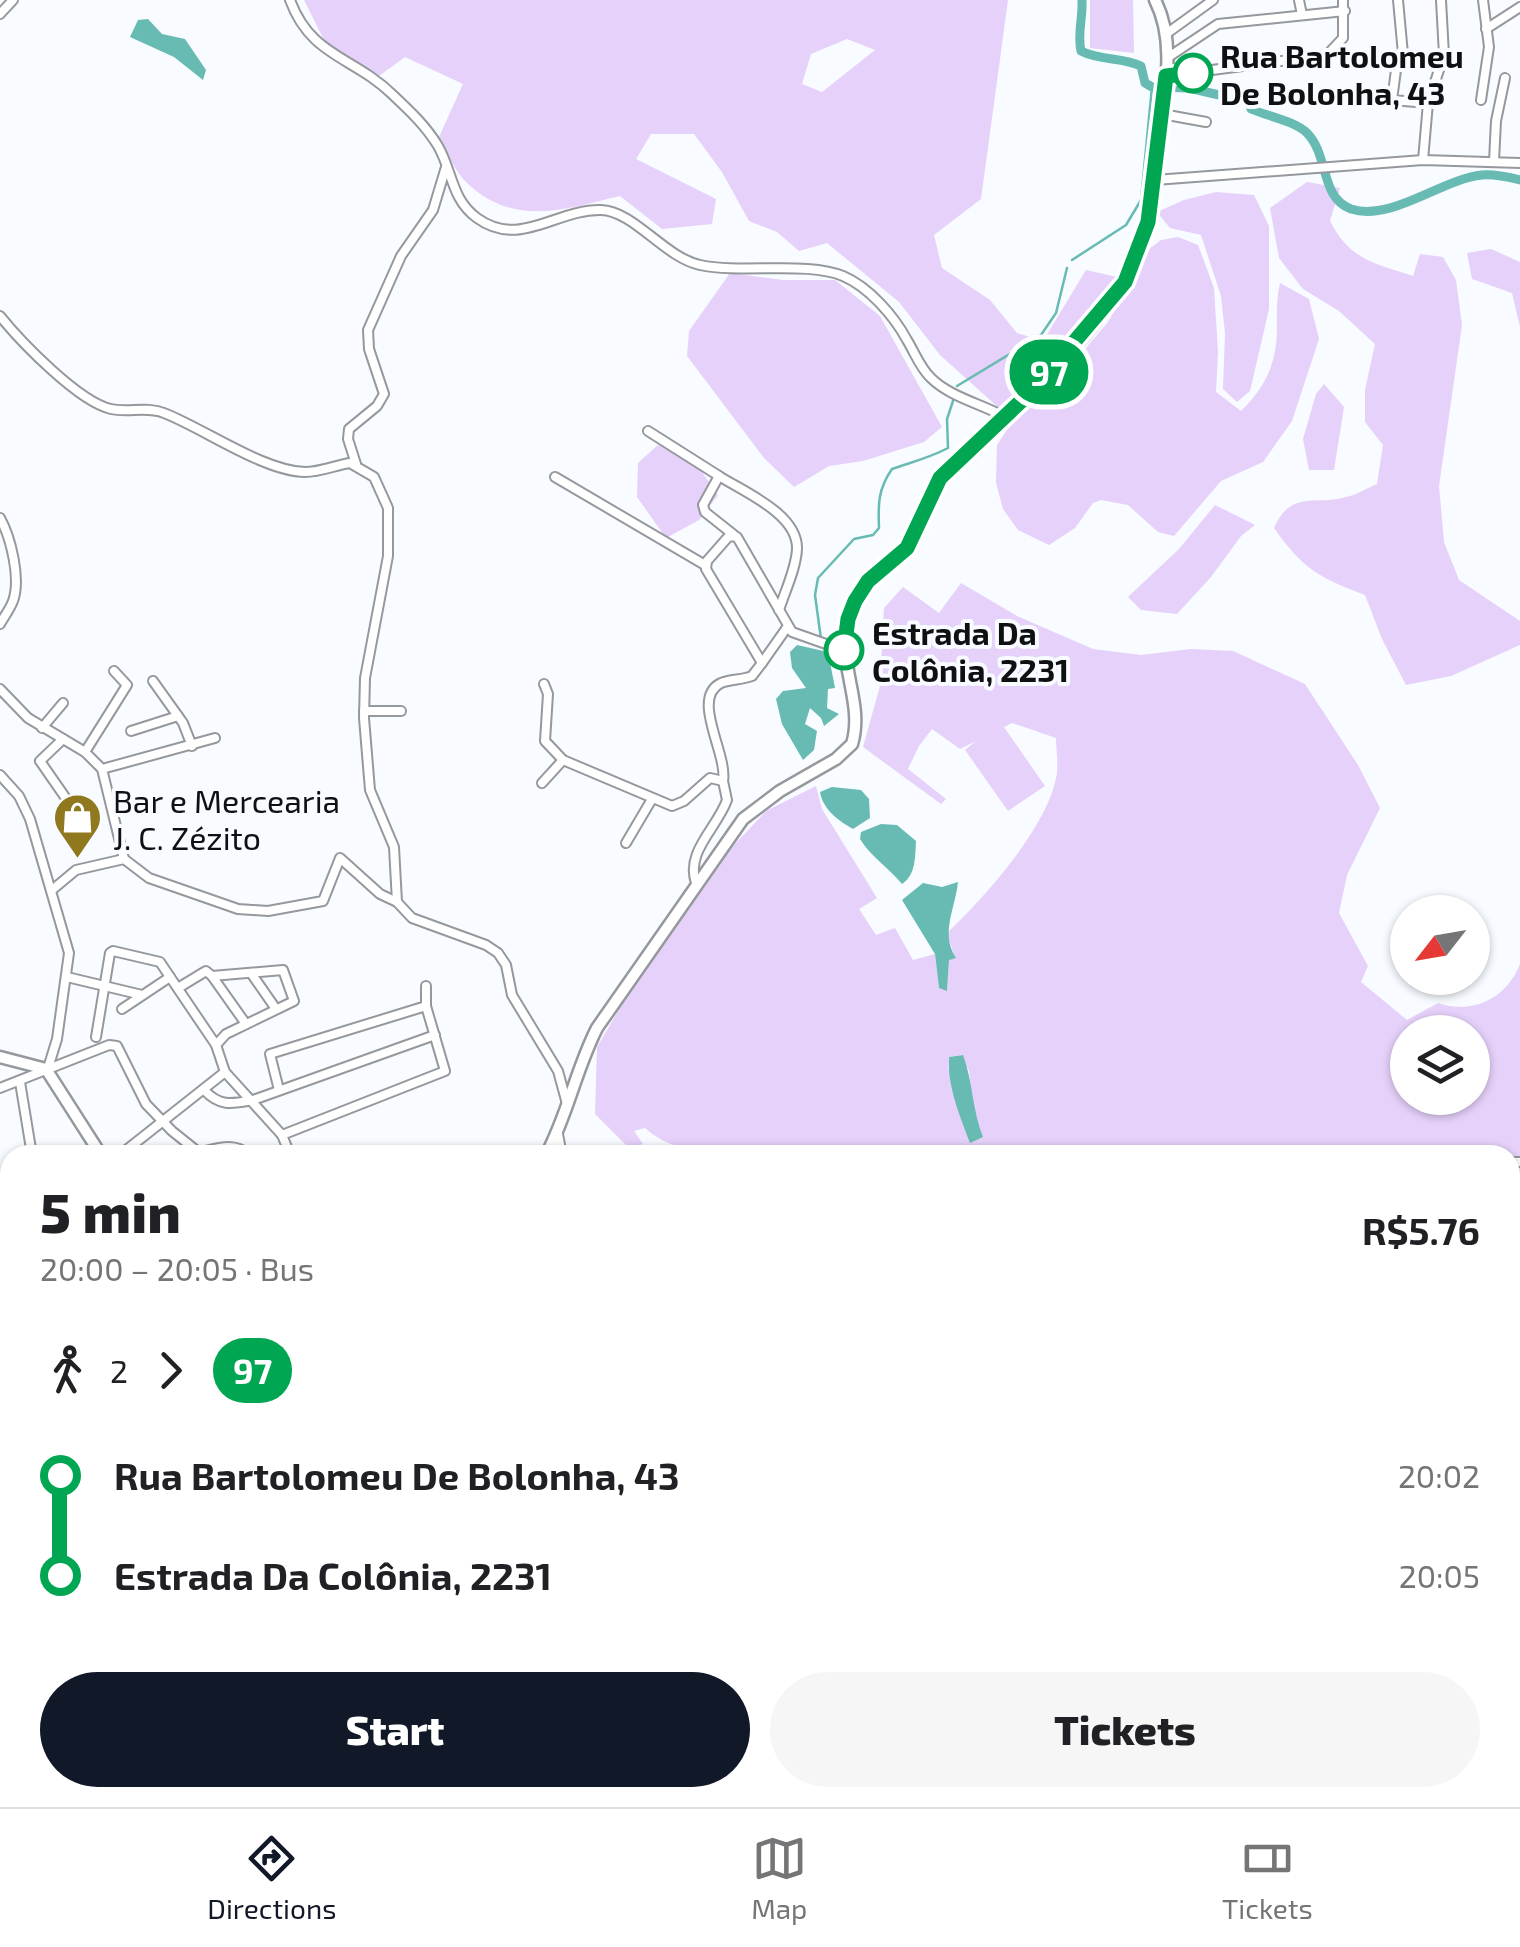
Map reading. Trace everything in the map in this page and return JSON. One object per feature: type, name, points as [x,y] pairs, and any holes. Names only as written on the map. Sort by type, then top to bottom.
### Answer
[{"type":"main road","points":[[552,1145],[598,1028],[743,819],[780,791],[836,759],[852,744],[854,714],[844,650],[848,619],[868,581],[907,548],[940,478],[1035,388],[1118,294],[1144,238],[1155,180],[1167,58],[1166,34],[1155,0]]},
{"type":"main road","points":[[0,1057],[47,1069],[95,1145]]},
{"type":"street","points":[[0,14],[13,0]]},
{"type":"street","points":[[290,0],[309,36],[372,77],[423,124],[446,166],[454,191],[475,216],[503,230],[519,231],[602,210],[632,222],[666,249],[699,264],[838,274],[860,287],[896,322],[932,380],[1005,417]]},
{"type":"street","points":[[1166,34],[1212,0]]},
{"type":"street","points":[[1299,0],[1302,15]]},
{"type":"street","points":[[1166,86],[1322,57],[1343,38],[1343,0]]},
{"type":"street","points":[[1398,0],[1404,52],[1396,70],[1392,100],[1428,103]]},
{"type":"street","points":[[1422,160],[1428,103],[1444,55],[1441,0]]},
{"type":"street","points":[[1482,100],[1489,56],[1483,0]]},
{"type":"street","points":[[1486,29],[1520,8]]},
{"type":"street","points":[[1167,58],[1218,24],[1345,11]]},
{"type":"street","points":[[1494,162],[1496,122],[1505,78]]},
{"type":"street","points":[[1162,114],[1206,122]]},
{"type":"street","points":[[1155,180],[1422,160],[1520,163]]},
{"type":"street","points":[[397,902],[394,847],[370,790],[364,711],[365,678],[389,535],[388,508],[374,477],[356,464],[348,439],[350,429],[377,406],[384,394],[369,349],[368,330],[401,256],[433,210],[446,166]]},
{"type":"street","points":[[0,316],[22,341],[96,404],[120,410],[161,411],[216,439],[296,470],[309,472],[356,464]]},
{"type":"street","points":[[648,431],[774,510],[793,530],[797,548],[779,610]]},
{"type":"street","points":[[719,476],[703,505],[705,512],[734,535],[797,635],[844,650]]},
{"type":"street","points":[[555,477],[705,565],[762,663]]},
{"type":"street","points":[[0,518],[15,586],[13,602],[0,624]]},
{"type":"street","points":[[705,565],[734,535]]},
{"type":"street","points":[[696,883],[694,859],[727,800],[724,760],[708,712],[710,693],[718,684],[752,676],[788,626]]},
{"type":"street","points":[[85,752],[126,689],[126,682],[114,670]]},
{"type":"street","points":[[153,680],[178,716],[192,746]]},
{"type":"street","points":[[544,684],[548,698],[545,741],[563,760],[652,800],[676,806],[706,780],[723,781]]},
{"type":"street","points":[[0,689],[28,718],[85,752],[102,769],[124,859],[148,878],[238,909],[268,911],[323,901],[340,858],[412,918],[486,945],[504,961],[512,995],[558,1071],[568,1108]]},
{"type":"street","points":[[42,728],[62,703]]},
{"type":"street","points":[[364,711],[401,712]]},
{"type":"street","points":[[131,730],[178,716]]},
{"type":"street","points":[[102,769],[215,738]]},
{"type":"street","points":[[63,740],[40,761],[66,798]]},
{"type":"street","points":[[542,783],[563,760]]},
{"type":"street","points":[[0,776],[26,808],[69,953],[57,1039],[47,1069]]},
{"type":"street","points":[[626,843],[652,800]]},
{"type":"street","points":[[52,890],[76,870],[124,859]]},
{"type":"street","points":[[96,1038],[113,951],[154,959],[216,1045],[225,1072],[253,1100],[287,1145]]},
{"type":"street","points":[[212,976],[283,970],[294,1000],[226,1034],[216,1045]]},
{"type":"street","points":[[178,988],[206,971],[246,1024]]},
{"type":"street","points":[[251,973],[276,1010]]},
{"type":"street","points":[[67,977],[142,996]]},
{"type":"street","points":[[122,1009],[170,977]]},
{"type":"street","points":[[282,1135],[445,1071],[426,1006],[426,986]]},
{"type":"street","points":[[278,1090],[270,1054],[426,1006]]},
{"type":"street","points":[[204,1090],[215,1102],[228,1105],[253,1100],[435,1036]]},
{"type":"street","points":[[0,1088],[117,1046],[138,1092],[161,1120],[191,1145]]},
{"type":"street","points":[[132,1145],[225,1072]]},
{"type":"street","points":[[20,1082],[30,1145]]},
{"type":"street","points":[[558,1134],[560,1145]]},
{"type":"shaded area","points":[[304,0],[1008,0],[981,199],[934,235],[942,268],[990,300],[1017,333],[1043,341],[1086,270],[1117,277],[1060,347],[1000,409],[940,355],[899,302],[827,243],[799,251],[777,232],[749,221],[722,172],[694,134],[651,134],[636,159],[716,199],[712,224],[662,229],[620,196],[541,211],[503,206],[467,183],[439,137],[463,84],[405,57],[379,76],[325,42]],"holes":[[[847,39],[875,50],[822,92],[802,84],[811,54]]]},
{"type":"shaded area","points":[[1090,0],[1133,0],[1134,53],[1090,48]]},
{"type":"shaded area","points":[[148,19],[162,34],[185,39],[206,70],[203,80],[174,57],[130,37],[138,20]]},
{"type":"shaded area","points":[[1307,182],[1340,188],[1330,221],[1355,252],[1413,276],[1420,254],[1443,257],[1456,280],[1462,325],[1439,486],[1444,542],[1459,580],[1520,621],[1520,645],[1451,676],[1406,685],[1365,595],[1313,570],[1274,528],[1296,503],[1350,496],[1377,484],[1383,445],[1365,422],[1365,390],[1375,344],[1339,311],[1303,289],[1279,258],[1270,208]]},
{"type":"shaded area","points":[[1216,192],[1254,195],[1269,226],[1269,309],[1250,391],[1237,402],[1223,389],[1225,333],[1221,296],[1201,235],[1170,228],[1157,212]]},
{"type":"shaded area","points":[[1178,237],[1198,245],[1214,288],[1216,392],[1241,411],[1262,385],[1271,366],[1280,283],[1309,299],[1319,339],[1292,421],[1263,462],[1221,481],[1174,536],[1158,532],[1128,505],[1101,500],[1093,503],[1075,528],[1049,545],[1018,530],[1003,509],[996,483],[997,445],[1013,421],[1057,382],[1108,322],[1149,249],[1161,240]]},
{"type":"shaded area","points":[[1491,249],[1520,262],[1520,327],[1512,293],[1472,279],[1467,253]]},
{"type":"shaded area","points":[[730,273],[783,280],[835,280],[880,316],[942,427],[924,442],[863,461],[829,466],[794,487],[764,458],[687,356],[689,331]]},
{"type":"shaded area","points":[[1324,384],[1344,407],[1334,470],[1309,470],[1303,439],[1316,394]]},
{"type":"shaded area","points":[[658,445],[692,458],[718,495],[699,520],[666,538],[637,497],[638,463]]},
{"type":"shaded area","points":[[1215,505],[1255,525],[1241,536],[1177,614],[1141,610],[1128,597],[1179,549]]},
{"type":"shaded area","points":[[961,583],[1017,616],[1093,649],[1141,655],[1191,649],[1233,651],[1305,684],[1358,765],[1380,808],[1347,875],[1339,913],[1368,966],[1361,982],[1401,1015],[1390,1015],[1390,1115],[1490,1115],[1490,1015],[1416,1015],[1438,1003],[1464,1007],[1487,1001],[1507,986],[1520,964],[1520,1145],[676,1145],[645,1128],[634,1131],[643,1144],[626,1145],[595,1114],[597,1047],[624,1001],[734,845],[766,811],[816,786],[822,809],[877,898],[859,909],[876,935],[895,928],[913,960],[935,954],[939,988],[947,990],[949,959],[955,958],[947,933],[995,882],[1040,819],[1056,778],[1056,738],[1012,723],[1004,727],[1045,786],[1008,811],[965,750],[976,741],[960,749],[932,729],[919,746],[908,769],[946,799],[941,804],[863,747],[880,686],[884,608],[903,587],[939,613]],"holes":[[[962,1055],[969,1071],[974,1115],[948,1068],[949,1057]]]},
{"type":"shaded area","points":[[797,645],[828,652],[835,688],[828,689],[827,708],[839,714],[824,726],[810,708],[805,724],[817,731],[814,750],[803,760],[782,724],[776,699],[783,691],[806,688],[792,668],[790,652]]},
{"type":"shaded area","points":[[832,787],[861,790],[869,799],[870,818],[853,829],[837,819],[824,804],[820,792]]},
{"type":"shaded area","points":[[881,824],[897,825],[916,841],[912,871],[902,884],[860,839],[861,832]]},
{"type":"shaded area","points":[[958,882],[949,930],[956,958],[949,960],[947,991],[939,988],[935,954],[902,900],[923,883],[942,887]]},
{"type":"shaded area","points":[[963,1055],[983,1137],[970,1143],[955,1101],[949,1068],[949,1057]]},
{"type":"waterway","points":[[1082,0],[1081,51],[1141,66],[1145,83],[1152,87],[1189,88],[1249,102],[1251,109],[1302,129],[1314,142],[1334,196],[1351,209],[1383,210],[1482,175],[1520,180]]},
{"type":"waterway","points":[[1072,260],[1126,225],[1141,200],[1152,87]]},
{"type":"waterway","points":[[957,386],[1041,335],[1056,313],[1067,268]]},
{"type":"waterway","points":[[821,639],[815,595],[818,578],[854,539],[873,535],[879,528],[880,497],[892,469],[948,448],[947,419],[955,395]]},
{"type":"bus line","name":"97","points":[[844,650],[844,636],[855,601],[868,581],[907,548],[940,478],[1035,388],[1118,294],[1131,271],[1148,222],[1166,76],[1193,73]]},
{"type":"place","name":"Rua Bartolomeu De Bolonha, 43","points":[[1193,73]]},
{"type":"place","name":"Estrada Da Colônia, 2231","points":[[844,650]]},
{"type":"place","name":"Bar e Mercearia J. C. Zézito","points":[[78,860]]}]
